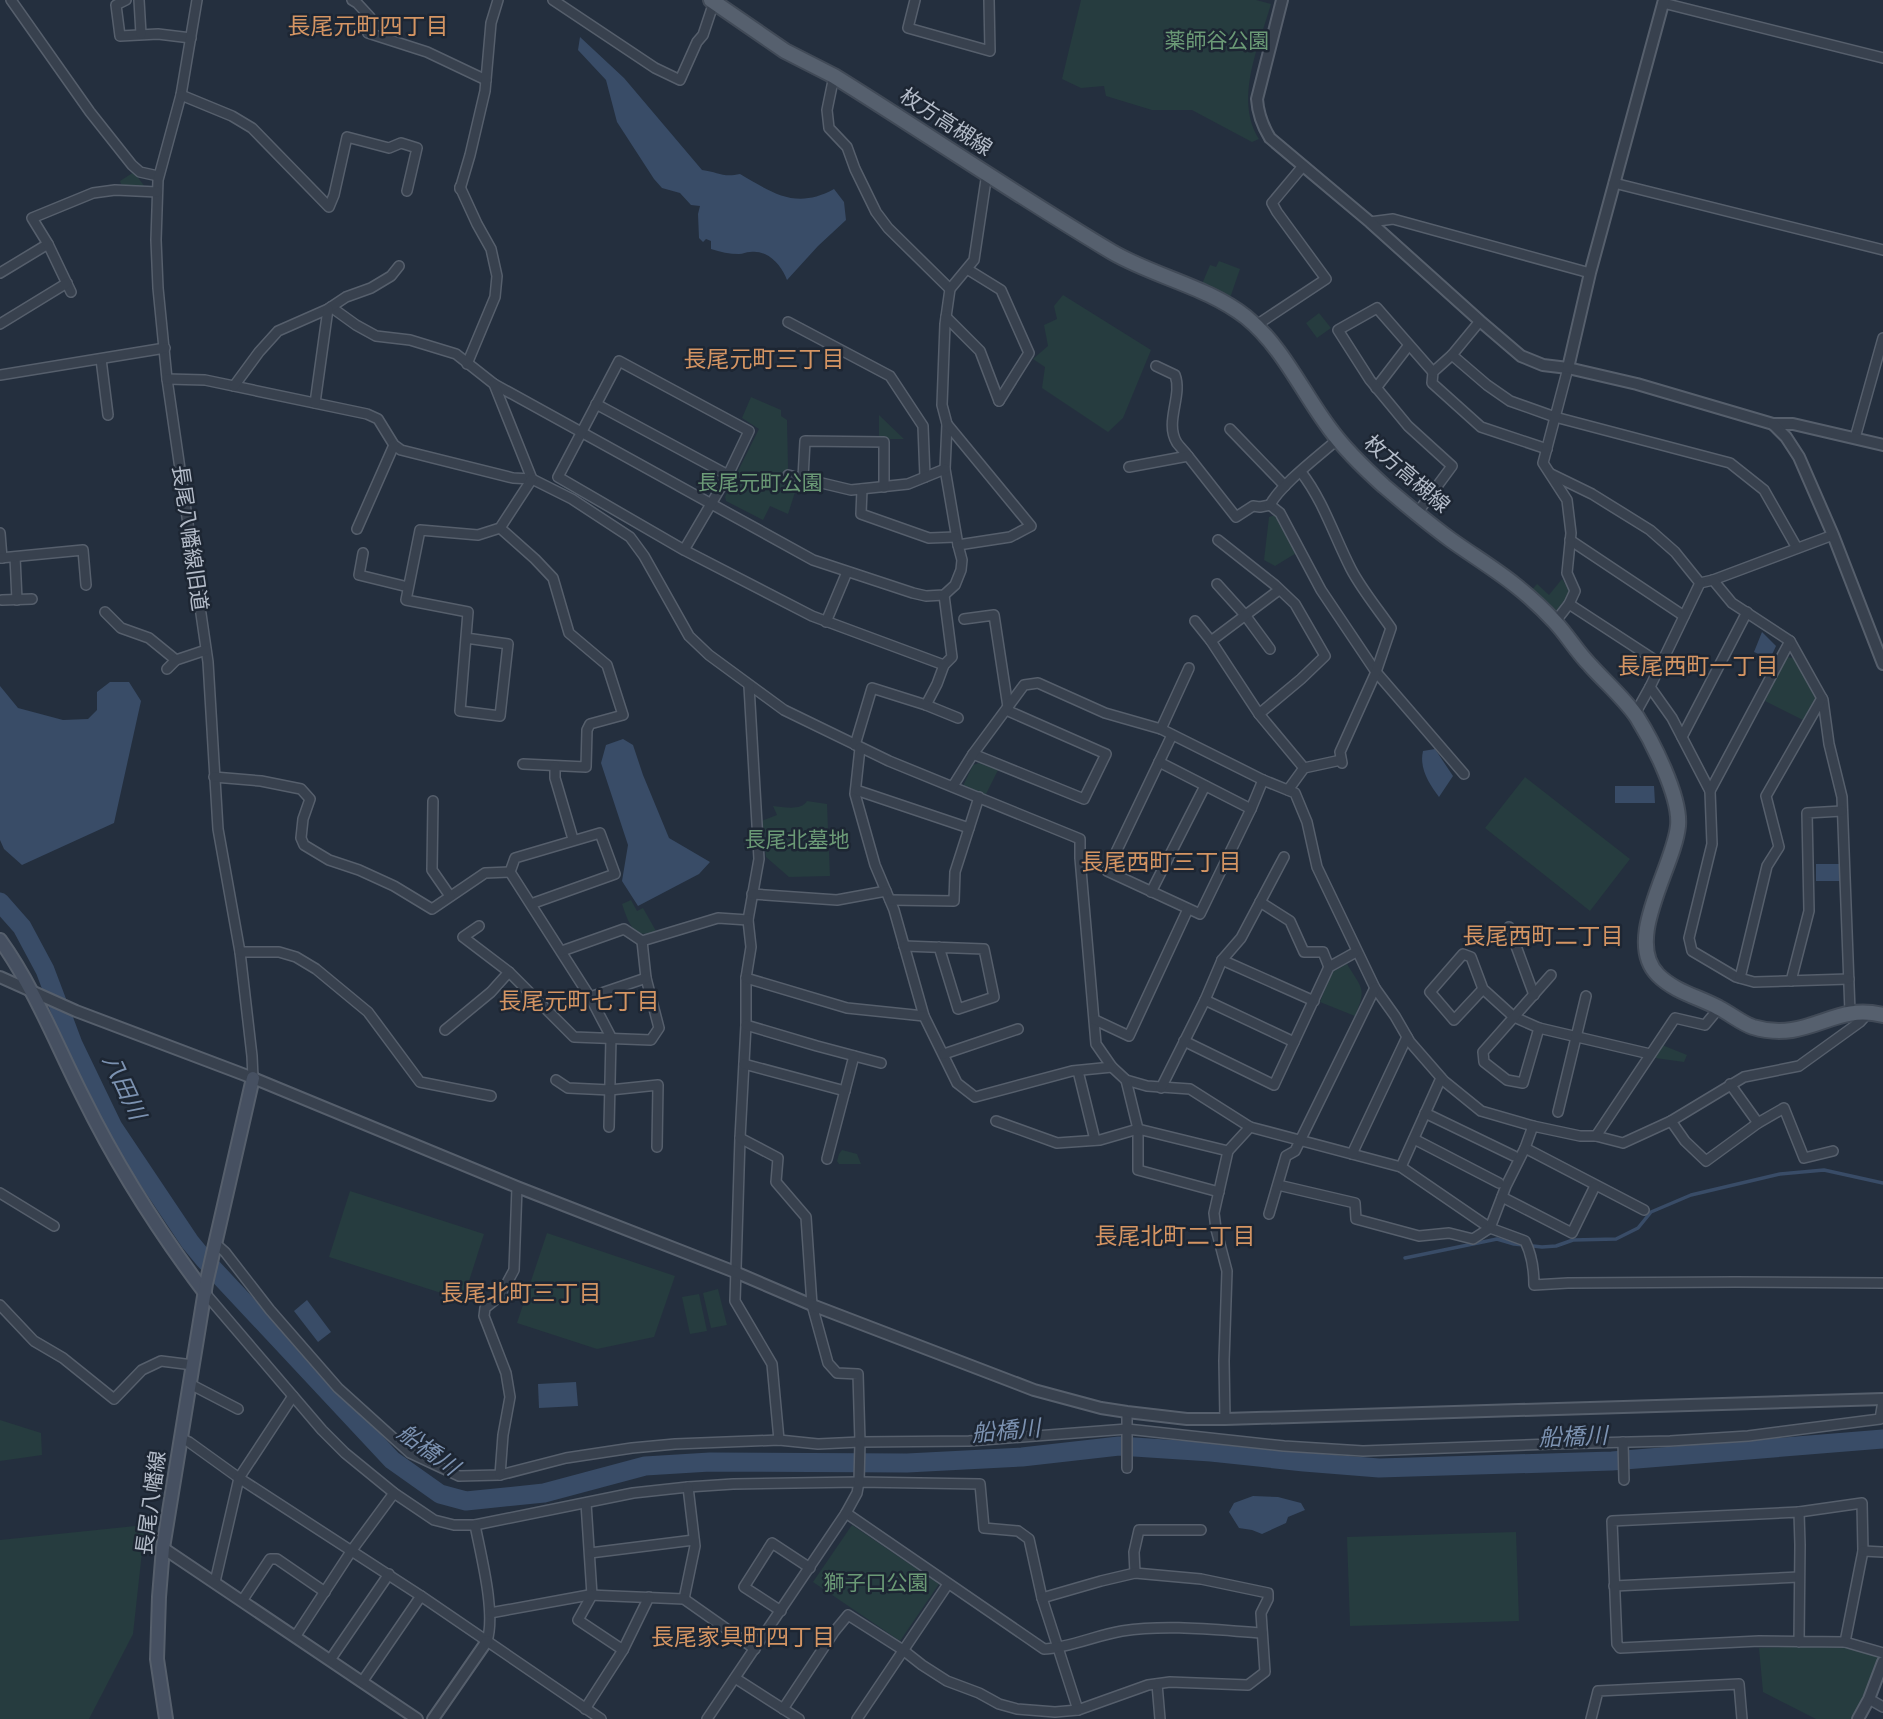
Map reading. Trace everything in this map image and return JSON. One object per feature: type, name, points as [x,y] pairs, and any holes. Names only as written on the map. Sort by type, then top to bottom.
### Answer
[{"type":"main road","name":"枚方高槻線","points":[[712,1],[801,61],[834,76],[1117,254],[1206,293],[1241,314],[1276,348],[1338,439],[1361,465],[1448,538],[1514,584],[1555,622],[1635,714],[1656,749],[1676,800],[1678,824],[1645,938],[1646,951],[1657,974],[1679,990],[1719,1008],[1745,1024],[1777,1032],[1796,1029],[1850,1012],[1876,1014]]},
{"type":"main road","points":[[0,940],[30,989],[108,1145],[181,1262],[205,1289]]},
{"type":"main road","name":"長尾八幡線","points":[[167,1719],[157,1659],[163,1548],[205,1289],[253,1078]]},
{"type":"street","points":[[11,0],[87,108],[132,165],[140,172],[159,176]]},
{"type":"street","points":[[126,0],[116,5],[120,36],[141,34],[191,38]]},
{"type":"street","points":[[139,0],[141,34]]},
{"type":"street","name":"長尾八幡線旧道","points":[[197,0],[181,94],[159,176],[156,240],[158,288],[167,379],[206,649],[218,829],[240,952],[253,1078]]},
{"type":"street","points":[[352,0],[358,2],[370,17],[368,33],[427,52],[486,80]]},
{"type":"street","points":[[467,365],[495,297],[497,276],[492,249],[460,188],[485,91],[491,23],[498,0]]},
{"type":"street","points":[[553,0],[655,68],[680,80],[703,35],[712,1]]},
{"type":"street","points":[[915,0],[908,28],[990,51],[989,0]]},
{"type":"street","points":[[1283,0],[1256,99],[1258,113],[1270,138],[1370,222],[1521,356],[1543,365],[1637,384],[1773,424],[1793,424],[1883,445]]},
{"type":"street","points":[[1555,622],[1575,591],[1567,573],[1571,533],[1567,500],[1544,463],[1590,273],[1663,1],[1883,58]]},
{"type":"street","points":[[834,76],[827,110],[829,128],[847,147],[876,212],[888,228],[950,289]]},
{"type":"street","points":[[181,94],[232,116],[252,128],[329,207],[347,137],[388,148],[401,143],[417,148],[407,191]]},
{"type":"street","points":[[1255,326],[1326,279],[1272,203],[1303,166]]},
{"type":"street","points":[[330,308],[376,336],[410,340],[456,355],[494,384],[813,560],[912,593],[926,596],[944,595],[955,585],[962,560],[945,469],[947,424],[943,405],[946,317],[950,289],[974,260],[987,173]]},
{"type":"street","points":[[1614,183],[1883,250]]},
{"type":"street","points":[[0,324],[69,288],[32,218],[93,193],[115,190],[157,192]]},
{"type":"street","points":[[1370,222],[1393,219],[1590,273]]},
{"type":"street","points":[[0,273],[48,244]]},
{"type":"street","points":[[234,386],[278,331],[330,308],[346,297],[371,288],[391,276],[399,266]]},
{"type":"street","points":[[946,317],[980,351],[999,401],[1029,353],[1001,290],[967,269]]},
{"type":"street","points":[[315,403],[330,308]]},
{"type":"street","points":[[1418,512],[1452,466],[1408,426],[1376,388],[1338,330],[1377,309],[1433,372]]},
{"type":"street","points":[[1480,321],[1452,355],[1433,372],[1432,383],[1481,427],[1547,449]]},
{"type":"street","points":[[788,322],[890,376],[923,426],[925,477]]},
{"type":"street","points":[[1855,438],[1883,340]]},
{"type":"street","points":[[1376,388],[1409,345]]},
{"type":"street","points":[[0,375],[165,348]]},
{"type":"street","points":[[1452,355],[1510,401],[1555,417],[1730,463],[1765,490],[1797,548]]},
{"type":"street","points":[[101,359],[108,415]]},
{"type":"street","points":[[684,550],[729,475],[749,431],[619,361],[558,477],[684,550],[826,622],[944,665]]},
{"type":"street","points":[[1156,366],[1175,375],[1178,383],[1172,428],[1175,441],[1236,517],[1253,506],[1270,505],[1280,513],[1321,590],[1376,672],[1464,774]]},
{"type":"street","points":[[167,379],[205,380],[367,414],[378,419],[394,445],[401,450],[513,478],[532,479],[572,499],[629,537],[644,556],[689,636],[709,655],[784,710],[857,746],[1080,839],[1097,1044],[1112,1067],[1126,1080],[1161,1088],[1190,1088],[1251,1127],[1401,1167],[1490,1228],[1527,1246],[1534,1272],[1534,1285],[1883,1283]]},
{"type":"street","points":[[494,384],[532,479]]},
{"type":"street","points":[[596,404],[729,475]]},
{"type":"street","points":[[862,489],[861,514],[929,538],[957,541],[1010,537],[1031,526],[947,424]]},
{"type":"street","points":[[1773,424],[1786,437],[1799,457],[1833,535],[1883,664]]},
{"type":"street","points":[[1230,429],[1285,486]]},
{"type":"street","points":[[1270,505],[1285,486],[1338,439]]},
{"type":"street","points":[[803,478],[805,441],[884,442],[884,486]]},
{"type":"street","points":[[357,529],[394,445]]},
{"type":"street","points":[[1129,467],[1188,456]]},
{"type":"street","points":[[788,475],[851,490],[908,484],[945,469]]},
{"type":"street","points":[[1288,790],[1304,768],[1342,762],[1340,752],[1376,672],[1391,628],[1352,571],[1323,506],[1301,472]]},
{"type":"street","points":[[1551,474],[1592,494],[1650,530],[1675,552],[1700,583]]},
{"type":"street","points":[[466,638],[508,644],[500,716],[460,711],[468,612],[406,600],[420,530],[478,535],[500,528],[532,479]]},
{"type":"street","points":[[500,528],[553,578],[569,633],[607,665],[623,715],[590,724],[587,730],[586,767],[523,764]]},
{"type":"street","points":[[0,533],[1,558],[83,550],[86,584]]},
{"type":"street","points":[[1700,583],[1833,535]]},
{"type":"street","points":[[1218,540],[1295,604],[1325,656],[1259,714]]},
{"type":"street","points":[[1570,540],[1684,616]]},
{"type":"street","points":[[363,553],[359,575],[408,587]]},
{"type":"street","points":[[15,557],[17,600]]},
{"type":"street","points":[[826,622],[847,572]]},
{"type":"street","points":[[1713,580],[1732,603],[1790,641],[1822,698],[1829,744],[1842,797],[1850,1012]]},
{"type":"street","points":[[1635,714],[1700,583]]},
{"type":"street","points":[[1217,584],[1245,615],[1270,649]]},
{"type":"street","points":[[1211,641],[1279,590]]},
{"type":"street","points":[[926,705],[944,665],[952,657],[944,595]]},
{"type":"street","points":[[2,600],[32,599]]},
{"type":"street","points":[[1569,604],[1661,664]]},
{"type":"street","points":[[106,612],[121,628],[149,638],[176,660]]},
{"type":"street","points":[[1682,737],[1747,612]]},
{"type":"street","points":[[964,618],[994,615],[1007,708]]},
{"type":"street","points":[[1195,621],[1259,714],[1304,768]]},
{"type":"street","points":[[1710,791],[1790,641]]},
{"type":"street","points":[[167,669],[176,660],[206,649]]},
{"type":"street","points":[[1161,729],[1189,668]]},
{"type":"street","points":[[953,786],[1024,685],[1038,683],[1105,713],[1161,729],[1295,793],[1307,822],[1317,867],[1356,953],[1407,1037],[1441,1078],[1481,1111],[1533,1126],[1623,1143],[1671,1121],[1744,1077],[1799,1066],[1876,1014]]},
{"type":"street","points":[[749,686],[759,859],[748,920],[751,947],[746,978],[735,1301],[772,1364],[779,1440]]},
{"type":"street","points":[[1650,687],[1672,718],[1710,791],[1712,844],[1689,938],[1692,951],[1740,978],[1754,982],[1849,979]]},
{"type":"street","points":[[958,718],[872,688],[857,746],[855,794],[924,1016],[957,1083],[975,1097],[1078,1071],[1112,1067]]},
{"type":"street","points":[[1740,978],[1767,866],[1779,847],[1766,796],[1822,698]]},
{"type":"street","points":[[973,754],[1084,800],[1106,754],[1007,708]]},
{"type":"street","points":[[1172,736],[1107,871],[1200,914],[1264,780]]},
{"type":"street","points":[[1159,762],[1251,809]]},
{"type":"street","points":[[555,766],[555,778],[573,839]]},
{"type":"street","points":[[215,777],[261,781],[301,789],[310,800],[303,819],[301,838],[304,845],[329,860],[394,886],[432,909],[485,873],[510,872]]},
{"type":"street","points":[[1152,892],[1205,786]]},
{"type":"street","points":[[856,790],[969,828]]},
{"type":"street","points":[[752,894],[837,900],[888,896],[954,901],[955,872],[979,797]]},
{"type":"street","points":[[433,801],[432,870],[450,896]]},
{"type":"street","points":[[1791,981],[1809,911],[1807,813],[1842,811]]},
{"type":"street","points":[[510,872],[515,858],[600,832],[615,874],[531,904]]},
{"type":"street","points":[[1161,1088],[1222,960],[1241,938],[1284,858]]},
{"type":"street","points":[[510,872],[562,951],[611,1037],[608,1127]]},
{"type":"street","points":[[1260,902],[1290,921],[1304,952],[1323,952],[1329,967]]},
{"type":"street","points":[[1095,1020],[1129,1035],[1188,909]]},
{"type":"street","points":[[562,951],[624,929],[642,940],[718,918],[748,920]]},
{"type":"street","points":[[479,926],[463,937],[509,972],[574,1037],[651,1040],[660,1028],[646,978],[642,940]]},
{"type":"street","points":[[1509,927],[1534,995]]},
{"type":"street","points":[[904,946],[939,947],[984,949],[994,997],[958,1009],[939,947]]},
{"type":"street","points":[[240,952],[279,952],[296,957],[316,969],[368,1012],[420,1082],[491,1096]]},
{"type":"street","points":[[1184,1041],[1274,1085],[1329,967],[1356,953]]},
{"type":"street","points":[[1483,989],[1454,1020],[1430,992],[1463,954],[1471,957],[1483,989],[1514,1017],[1539,1028],[1650,1054]]},
{"type":"street","points":[[1222,960],[1314,1001]]},
{"type":"street","points":[[445,1031],[491,992],[509,972]]},
{"type":"street","points":[[1539,1028],[1523,1083],[1507,1080],[1484,1062],[1483,1052],[1551,975]]},
{"type":"street","points":[[0,976],[76,1011],[253,1078],[812,1305],[1034,1390],[1101,1408],[1186,1419],[1225,1419],[1883,1400],[1880,1419],[1748,1436],[1623,1444],[1363,1451],[1127,1432],[969,1441],[860,1441],[818,1444],[779,1440],[632,1448],[566,1458],[500,1475],[458,1476],[410,1453],[338,1388],[270,1310],[225,1252],[215,1246]]},
{"type":"street","points":[[590,997],[646,978]]},
{"type":"street","points":[[746,978],[847,1008],[924,1016]]},
{"type":"street","points":[[1269,1214],[1286,1156],[1295,1151],[1375,988]]},
{"type":"street","points":[[1558,1112],[1587,996]]},
{"type":"street","points":[[1205,1000],[1294,1042]]},
{"type":"street","points":[[1596,1136],[1675,1018],[1705,1025],[1719,1008]]},
{"type":"street","points":[[746,1025],[881,1063]]},
{"type":"street","points":[[944,1054],[1018,1029]]},
{"type":"street","points":[[1352,1154],[1407,1037]]},
{"type":"street","points":[[827,1159],[854,1056]]},
{"type":"street","points":[[744,1064],[845,1091]]},
{"type":"street","points":[[1078,1071],[1095,1140]]},
{"type":"street","points":[[1401,1167],[1441,1078]]},
{"type":"street","points":[[556,1080],[569,1088],[610,1090],[657,1085],[656,1147]]},
{"type":"street","points":[[1126,1080],[1138,1129],[1138,1170],[1219,1192]]},
{"type":"street","points":[[1730,1084],[1758,1123]]},
{"type":"street","points":[[1671,1121],[1685,1141],[1706,1161],[1758,1123],[1784,1108],[1804,1158],[1833,1151]]},
{"type":"street","points":[[1425,1113],[1514,1156]]},
{"type":"street","points":[[996,1121],[1057,1143],[1095,1140],[1138,1129],[1228,1151]]},
{"type":"street","points":[[1278,1185],[1354,1203],[1356,1219],[1419,1236],[1449,1233],[1473,1239],[1490,1228],[1533,1126]]},
{"type":"street","points":[[1225,1419],[1227,1271],[1214,1213],[1228,1151],[1251,1127]]},
{"type":"street","points":[[707,1719],[846,1513],[857,1493],[859,1482],[858,1374],[837,1373],[828,1363],[812,1305],[806,1217],[776,1182],[778,1158],[740,1138]]},
{"type":"street","points":[[1414,1139],[1500,1183]]},
{"type":"street","points":[[1525,1148],[1644,1210]]},
{"type":"street","points":[[1502,1198],[1572,1233],[1595,1186]]},
{"type":"street","points":[[500,1475],[503,1435],[510,1397],[506,1373],[484,1316],[485,1308],[499,1296],[514,1270],[517,1187]]},
{"type":"street","points":[[0,1192],[54,1226]]},
{"type":"street","points":[[205,1289],[293,1396],[345,1454],[394,1493],[435,1520],[454,1525],[475,1525],[634,1493],[688,1487],[859,1482],[981,1484],[984,1528],[1018,1531],[1029,1539],[1042,1598],[1078,1710]]},
{"type":"street","points":[[0,1305],[34,1341],[63,1358],[114,1399],[142,1370],[161,1361],[193,1365]]},
{"type":"street","points":[[190,1384],[238,1409]]},
{"type":"street","points":[[215,1582],[239,1478],[293,1396]]},
{"type":"street","points":[[1127,1412],[1127,1468]]},
{"type":"street","points":[[180,1438],[389,1574],[601,1719]]},
{"type":"street","points":[[1623,1444],[1624,1480]]},
{"type":"street","points":[[684,1599],[695,1546],[688,1487]]},
{"type":"street","points":[[295,1637],[352,1550],[394,1493]]},
{"type":"street","points":[[586,1503],[592,1595],[579,1620],[623,1650]]},
{"type":"street","points":[[1844,1642],[1863,1551],[1862,1503],[1799,1512],[1612,1521],[1617,1644],[1620,1648],[1759,1641],[1844,1642],[1883,1653]]},
{"type":"street","points":[[1798,1642],[1799,1512]]},
{"type":"street","points":[[846,1513],[1044,1648],[1057,1648],[1124,1630],[1184,1628],[1262,1633]]},
{"type":"street","points":[[433,1719],[487,1642],[489,1633],[490,1613],[475,1525]]},
{"type":"street","points":[[1135,1573],[1134,1552],[1139,1530],[1201,1530]]},
{"type":"street","points":[[590,1553],[694,1540]]},
{"type":"street","points":[[781,1611],[744,1587],[772,1543],[810,1568]]},
{"type":"street","points":[[163,1548],[417,1719]]},
{"type":"street","points":[[1863,1551],[1883,1552]]},
{"type":"street","points":[[242,1601],[270,1559],[277,1559],[326,1592]]},
{"type":"street","points":[[783,1709],[848,1615],[947,1681],[1011,1707],[1055,1712],[1078,1710],[1148,1685],[1170,1682],[1248,1685],[1265,1672],[1261,1613],[1268,1599],[1268,1592],[1201,1579],[1135,1573],[1042,1598]]},
{"type":"street","points":[[330,1660],[389,1574]]},
{"type":"street","points":[[1614,1586],[1799,1577]]},
{"type":"street","points":[[857,1719],[948,1584]]},
{"type":"street","points":[[490,1613],[592,1595],[684,1599],[755,1649]]},
{"type":"street","points":[[362,1682],[421,1596]]},
{"type":"street","points":[[585,1709],[623,1650],[649,1597]]},
{"type":"street","points":[[1858,1719],[1883,1662]]},
{"type":"street","points":[[735,1678],[799,1719]]},
{"type":"street","points":[[1157,1684],[1160,1719]]},
{"type":"street","points":[[1591,1719],[1598,1691],[1739,1684],[1742,1719]]},
{"type":"street","points":[[1869,1699],[1883,1707]]},
{"type":"street","points":[[1011,1707],[1015,1719]]},
{"type":"green space","name":"薬師谷公園","points":[[1081,0],[1256,0],[1271,4],[1255,55],[1249,90],[1252,123],[1259,139],[1252,142],[1192,110],[1152,110],[1106,96],[1104,86],[1081,88],[1062,79]]},
{"type":"green space","points":[[134,172],[145,187],[133,188],[121,184],[120,181]]},
{"type":"green space","points":[[1219,261],[1240,269],[1230,298],[1202,284],[1210,265],[1216,267]]},
{"type":"green space","points":[[1063,295],[1151,350],[1123,418],[1108,432],[1042,388],[1045,367],[1033,359],[1048,346],[1044,325],[1057,319],[1054,306]]},
{"type":"green space","points":[[1319,313],[1331,328],[1317,338],[1306,323]]},
{"type":"green space","name":"長尾元町公園","points":[[751,397],[781,410],[781,416],[787,420],[786,479],[798,483],[788,514],[770,506],[763,520],[726,501],[725,497],[759,429],[742,418]]},
{"type":"green space","points":[[879,415],[904,439],[879,439]]},
{"type":"green space","points":[[1275,515],[1285,527],[1298,552],[1275,566],[1264,560],[1269,517]]},
{"type":"green space","points":[[1562,579],[1569,595],[1554,613],[1530,592],[1537,584],[1549,595]]},
{"type":"green space","points":[[1787,657],[1793,658],[1815,694],[1805,721],[1765,701]]},
{"type":"green space","points":[[979,763],[998,770],[985,796],[963,786],[973,765]]},
{"type":"green space","points":[[1525,777],[1630,859],[1590,911],[1485,828]]},
{"type":"green space","name":"長尾北墓地","points":[[807,801],[827,804],[830,876],[789,877],[766,857],[761,821],[777,815],[773,806],[797,807]]},
{"type":"green space","points":[[631,900],[637,911],[643,908],[656,931],[642,933],[633,928],[622,904]]},
{"type":"green space","points":[[1347,964],[1362,994],[1355,1016],[1320,1002],[1332,972]]},
{"type":"green space","points":[[1662,1045],[1687,1055],[1684,1062],[1655,1058]]},
{"type":"green space","points":[[842,1150],[857,1154],[861,1164],[839,1164],[837,1161]]},
{"type":"green space","points":[[350,1191],[484,1234],[463,1300],[329,1257]]},
{"type":"green space","points":[[547,1233],[675,1276],[654,1337],[597,1349],[517,1323]]},
{"type":"green space","points":[[718,1289],[727,1325],[711,1328],[703,1293]]},
{"type":"green space","points":[[699,1294],[707,1331],[690,1334],[682,1297]]},
{"type":"green space","points":[[0,1420],[41,1433],[42,1455],[0,1461]]},
{"type":"green space","points":[[145,1525],[133,1634],[89,1719],[0,1719],[0,1540]]},
{"type":"green space","name":"獅子口公園","points":[[852,1525],[939,1584],[900,1641],[813,1582]]},
{"type":"green space","points":[[1516,1532],[1519,1621],[1350,1626],[1347,1537]]},
{"type":"green space","points":[[1843,1645],[1876,1654],[1880,1658],[1853,1719],[1816,1719],[1763,1692],[1759,1648]]},
{"type":"water","points":[[580,37],[624,78],[702,170],[725,175],[740,174],[774,193],[796,198],[808,198],[834,189],[844,202],[846,220],[787,280],[778,264],[763,253],[732,254],[711,249],[711,241],[706,239],[703,242],[699,238],[700,206],[691,205],[680,193],[662,188],[654,179],[617,122],[606,80],[578,50]]},
{"type":"water","points":[[1762,632],[1776,646],[1770,659],[1754,652]]},
{"type":"water","points":[[110,682],[129,682],[141,701],[114,823],[22,865],[4,849],[0,840],[0,686],[18,708],[63,720],[88,719],[97,710],[97,692]]},
{"type":"water","points":[[623,739],[633,745],[669,838],[710,862],[699,874],[638,906],[622,881],[628,845],[601,763],[606,745]]},
{"type":"water","points":[[1435,749],[1453,776],[1439,797],[1428,781],[1422,764],[1423,751]]},
{"type":"water","points":[[1615,786],[1654,786],[1655,803],[1615,803]]},
{"type":"water","points":[[1816,864],[1839,864],[1840,881],[1816,881]]},
{"type":"water","points":[[307,1300],[331,1332],[318,1342],[294,1311]]},
{"type":"water","points":[[576,1382],[578,1406],[539,1408],[538,1384]]},
{"type":"water","points":[[1253,1496],[1278,1497],[1301,1503],[1305,1510],[1288,1517],[1286,1523],[1262,1534],[1239,1528],[1229,1512],[1234,1503]]},
{"type":"waterway","name":"船橋川","points":[[0,902],[22,927],[45,970],[73,1044],[113,1127],[190,1242],[392,1460],[440,1494],[466,1501],[544,1493],[645,1466],[710,1462],[907,1463],[1022,1457],[1119,1446],[1379,1468],[1612,1461],[1883,1439]]},
{"type":"waterway","points":[[1405,1258],[1497,1239],[1542,1247],[1556,1246],[1573,1240],[1616,1239],[1638,1228],[1651,1212],[1691,1195],[1780,1174],[1824,1170],[1883,1183]]},
{"type":"district","name":"長尾元町四丁目","points":[[368,26]]},
{"type":"district","name":"長尾元町三丁目","points":[[764,359]]},
{"type":"district","name":"長尾西町一丁目","points":[[1698,666]]},
{"type":"district","name":"長尾西町三丁目","points":[[1161,862]]},
{"type":"district","name":"長尾西町二丁目","points":[[1543,936]]},
{"type":"district","name":"長尾元町七丁目","points":[[579,1001]]},
{"type":"district","name":"長尾北町二丁目","points":[[1175,1236]]},
{"type":"district","name":"長尾北町三丁目","points":[[521,1293]]},
{"type":"district","name":"長尾家具町四丁目","points":[[743,1637]]},
{"type":"water label","name":"八田川","points":[[124,1087]]}]
